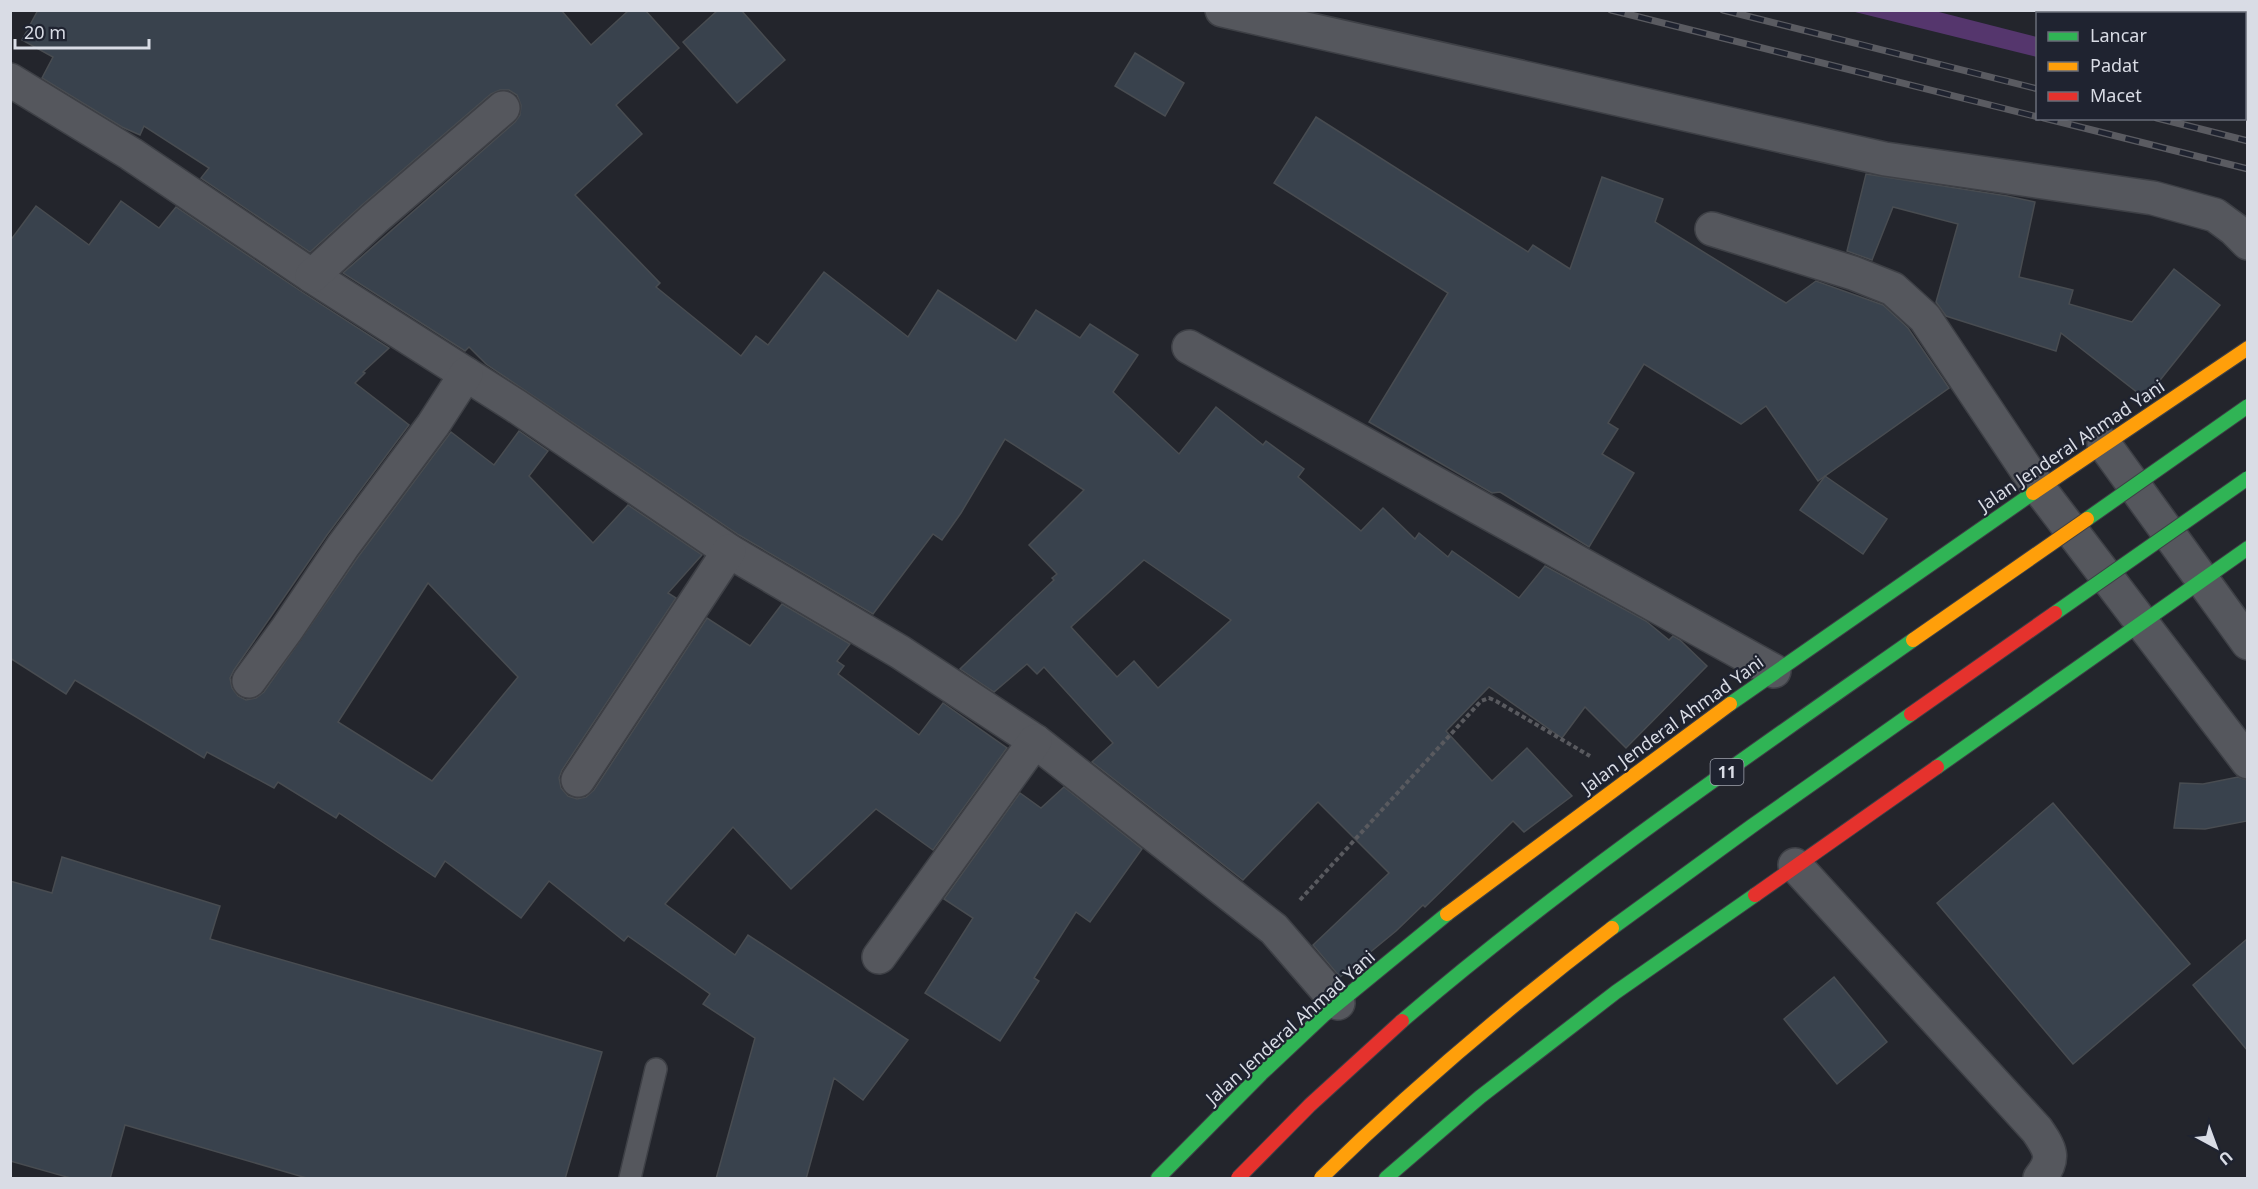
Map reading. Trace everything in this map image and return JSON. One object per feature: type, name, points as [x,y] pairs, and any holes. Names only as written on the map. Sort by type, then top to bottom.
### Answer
[{"type":"main road","name":"Jalan Jenderal Ahmad Yani","points":[[1158,1179],[1219,1115],[1338,1004],[1431,926],[1628,777],[1774,671],[2038,487],[2247,348]]},
{"type":"main road","name":"11","points":[[1238,1179],[1318,1097],[1475,958],[1628,843],[1847,686],[2247,406]]},
{"type":"main road","points":[[1321,1179],[1431,1074],[1520,999],[1651,897],[2247,478]]},
{"type":"main road","points":[[1386,1179],[1480,1097],[1616,992],[2247,548]]},
{"type":"street","points":[[1222,10],[1885,159],[2153,198],[2215,215],[2234,229],[2247,243]]},
{"type":"street","points":[[10,80],[131,154],[312,276],[466,374],[729,551],[900,652],[1035,741],[1274,929],[1338,1004]]},
{"type":"street","points":[[312,276],[374,219],[503,108]]},
{"type":"street","points":[[1712,229],[1853,273],[1893,289],[1925,318],[2038,487],[2247,762]]},
{"type":"street","points":[[1189,347],[1774,671]]},
{"type":"street","points":[[249,681],[343,546],[433,425],[466,374]]},
{"type":"street","points":[[2104,444],[2247,643]]},
{"type":"street","points":[[578,780],[729,551]]},
{"type":"street","points":[[879,957],[1035,741]]},
{"type":"street","points":[[1796,864],[2037,1130],[2050,1148],[2049,1164],[2040,1179]]},
{"type":"lane","points":[[630,1179],[656,1070]]},
{"type":"path","points":[[1274,929],[1481,701],[1489,698],[1496,701],[1628,777]]},
{"type":"shaded area","points":[[1851,11],[1935,11],[2036,37],[2036,57]]},
{"type":"building","points":[[38,10],[561,10],[591,45],[629,10],[645,10],[679,48],[616,105],[642,134],[575,195],[660,283],[656,287],[741,356],[756,336],[768,345],[824,272],[908,337],[938,290],[1016,341],[1036,310],[1080,338],[1090,324],[1138,355],[1113,392],[1179,454],[1216,407],[1263,445],[1266,441],[1304,469],[1298,477],[1361,531],[1383,508],[1415,539],[1419,533],[1448,557],[1452,551],[1519,598],[1545,566],[1646,621],[1669,640],[1673,636],[1680,640],[1707,666],[1626,748],[1585,707],[1562,738],[1489,687],[1446,731],[1492,781],[1527,748],[1572,796],[1524,832],[1513,821],[1425,907],[1423,905],[1396,931],[1340,977],[1313,945],[1389,873],[1318,802],[1243,880],[1092,762],[1113,743],[1044,667],[1037,674],[1027,664],[994,692],[960,669],[1054,580],[1052,578],[1057,574],[1029,545],[1084,490],[1005,439],[961,513],[942,540],[933,534],[873,614],[739,535],[486,364],[469,347],[465,351],[343,273],[515,122],[520,115],[521,105],[517,95],[509,90],[500,90],[491,94],[310,252],[201,178],[209,168],[144,126],[140,135],[122,127],[42,78],[53,57],[22,40]],"holes":[[[1144,560],[1231,620],[1158,688],[1134,661],[1117,677],[1071,627]]]},
{"type":"building","points":[[718,10],[741,10],[785,60],[737,103],[683,42]]},
{"type":"building","points":[[1135,53],[1184,83],[1165,116],[1115,86]]},
{"type":"building","points":[[1316,117],[1528,252],[1533,245],[1570,269],[1602,177],[1663,199],[1655,222],[1786,303],[1816,281],[1883,305],[1908,328],[1949,388],[1818,481],[1766,406],[1741,424],[1644,364],[1608,423],[1618,429],[1602,454],[1634,473],[1589,547],[1500,492],[1492,493],[1369,422],[1448,293],[1274,183]]},
{"type":"building","points":[[1866,174],[2035,202],[2019,277],[2073,290],[2069,304],[2132,322],[2174,269],[2220,305],[2153,389],[2142,396],[2061,333],[2056,351],[1946,316],[1936,302],[1958,224],[1893,207],[1872,260],[1847,251]]},
{"type":"building","points":[[121,201],[159,228],[176,207],[389,348],[363,372],[365,373],[355,383],[409,425],[327,535],[234,670],[230,678],[232,688],[238,696],[246,700],[256,698],[264,692],[358,557],[451,432],[494,465],[519,431],[548,451],[529,476],[593,543],[628,505],[702,555],[668,593],[676,598],[562,770],[559,778],[561,788],[568,796],[577,799],[586,797],[594,790],[707,618],[750,646],[782,604],[850,644],[837,661],[844,666],[838,674],[919,735],[943,703],[1007,748],[933,850],[876,809],[791,889],[733,827],[665,904],[735,955],[748,935],[908,1040],[863,1100],[834,1078],[806,1179],[716,1179],[755,1038],[703,1004],[710,994],[628,936],[624,941],[549,881],[521,918],[445,861],[435,877],[339,813],[336,818],[278,782],[274,788],[207,752],[204,758],[75,680],[66,694],[10,658],[10,241],[36,206],[89,245]],"holes":[[[428,583],[518,677],[432,781],[338,722]]]},
{"type":"building","points":[[1825,476],[1887,519],[1863,554],[1800,510]]},
{"type":"building","points":[[2238,777],[2247,780],[2247,821],[2205,829],[2174,828],[2180,783],[2203,784]]},
{"type":"building","points":[[1064,787],[1142,849],[1090,922],[1076,912],[1034,978],[1039,981],[1000,1041],[925,993],[973,918],[944,899],[1020,793],[1041,808]]},
{"type":"building","points":[[2053,803],[2190,964],[2073,1064],[1937,903]]},
{"type":"building","points":[[62,857],[220,906],[210,939],[602,1052],[565,1179],[310,1179],[125,1125],[110,1179],[74,1179],[10,1161],[10,881],[52,893]]},
{"type":"building","points":[[2247,939],[2247,1050],[2193,985]]},
{"type":"building","points":[[1834,977],[1887,1042],[1837,1084],[1784,1019]]},
{"type":"railway","points":[[1611,10],[2036,116]]},
{"type":"railway","points":[[1723,10],[2036,88]]},
{"type":"railway","points":[[2052,120],[2248,169]]},
{"type":"railway","points":[[2165,120],[2248,141]]},
{"type":"traffic: fast","points":[[2087,519],[2248,406]]},
{"type":"traffic: fast","points":[[2055,613],[2248,478]]},
{"type":"traffic: fast","points":[[1730,704],[2033,493]]},
{"type":"traffic: fast","points":[[1937,767],[2248,548]]},
{"type":"traffic: fast","points":[[1402,1021],[1525,920],[1653,824],[1913,640]]},
{"type":"traffic: fast","points":[[1612,928],[1911,714]]},
{"type":"traffic: fast","points":[[1386,1178],[1480,1097],[1616,992],[1755,895]]},
{"type":"traffic: fast","points":[[1158,1178],[1261,1074],[1325,1014],[1447,914]]},
{"type":"traffic: slow","points":[[2033,493],[2248,348]]},
{"type":"traffic: slow","points":[[1913,640],[2087,519]]},
{"type":"traffic: slow","points":[[1447,914],[1730,704]]},
{"type":"traffic: slow","points":[[1321,1178],[1463,1049],[1536,987],[1612,928]]},
{"type":"traffic: jam","points":[[1911,714],[2055,613]]},
{"type":"traffic: jam","points":[[1755,895],[1937,767]]},
{"type":"traffic: jam","points":[[1238,1178],[1310,1105],[1402,1021]]}]
